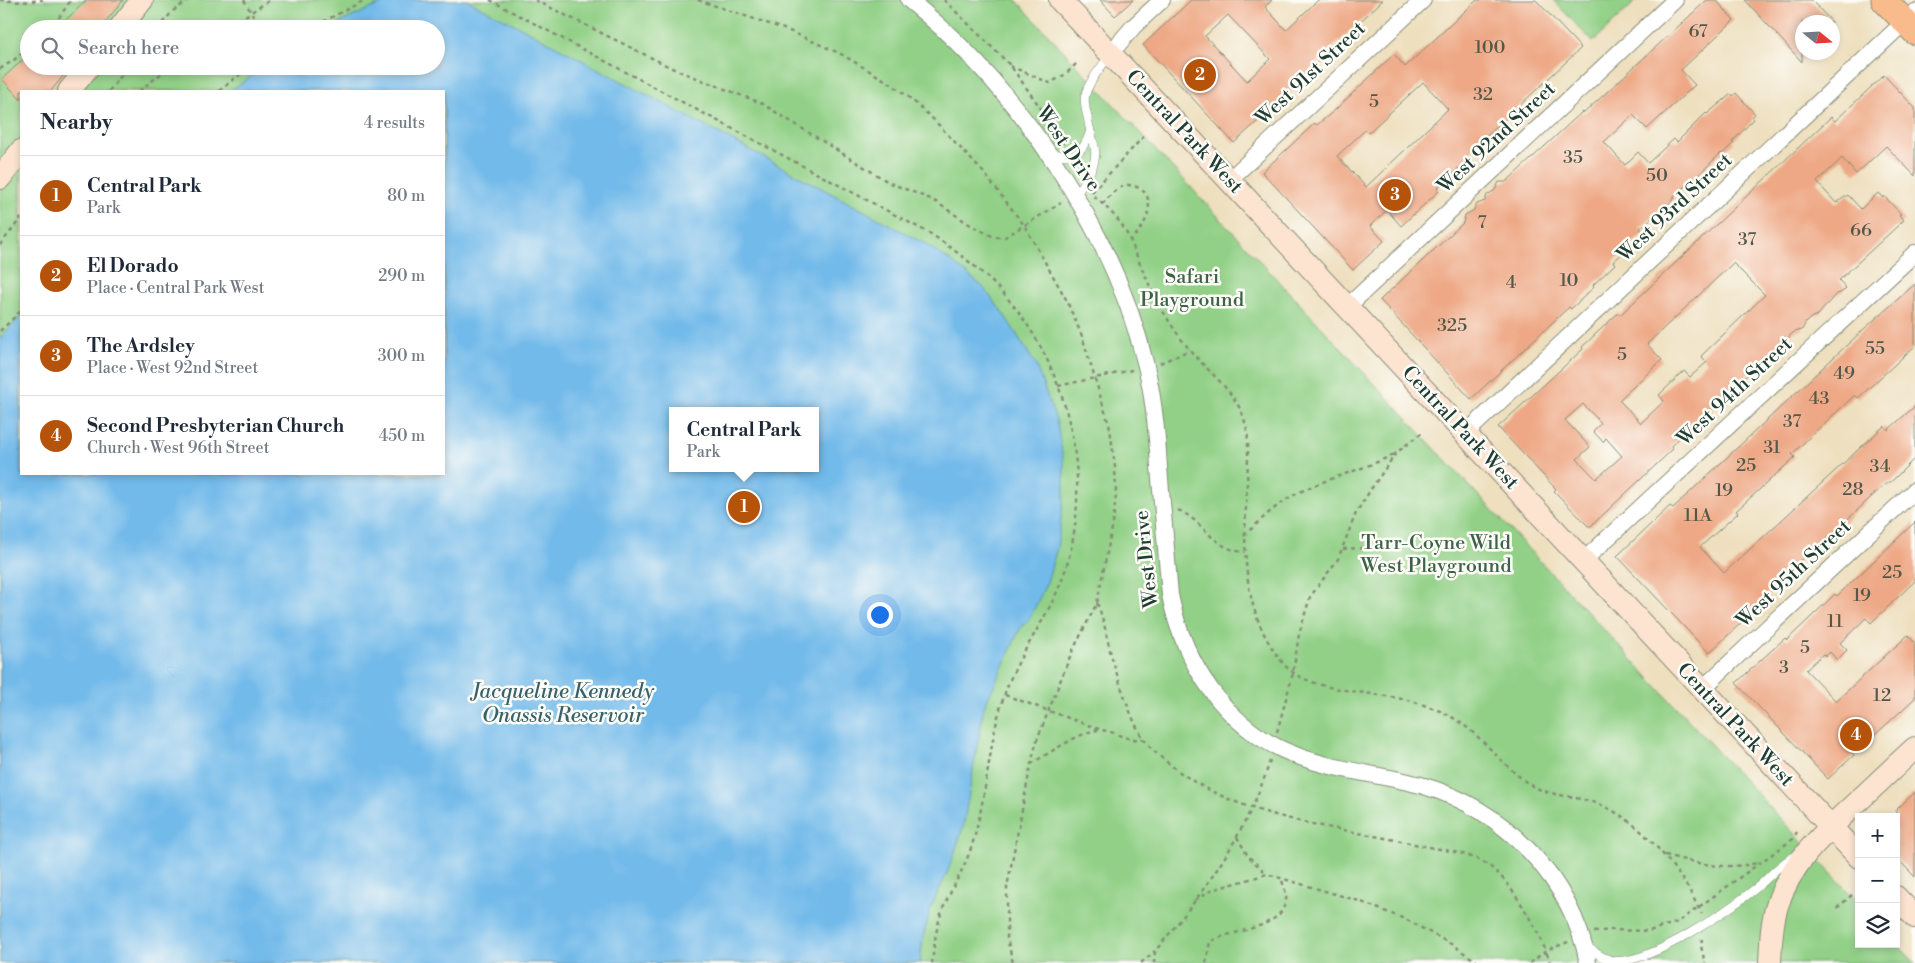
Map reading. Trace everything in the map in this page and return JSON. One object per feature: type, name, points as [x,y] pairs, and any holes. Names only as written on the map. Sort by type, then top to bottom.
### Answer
[{"type":"main road","points":[[126,20],[142,0]]},
{"type":"main road","name":"Central Park West","points":[[1060,0],[1855,853]]},
{"type":"main road","points":[[1884,0],[1912,22]]},
{"type":"main road","points":[[70,90],[82,75]]},
{"type":"main road","points":[[0,178],[20,152]]},
{"type":"main road","points":[[1770,963],[1772,928],[1780,897],[1797,866],[1804,840],[1830,827],[1915,748]]},
{"type":"main road","points":[[1900,901],[1915,917]]},
{"type":"street","name":"West Drive","points":[[909,0],[941,28],[984,72],[1014,108],[1044,149],[1077,197],[1124,294],[1146,366],[1154,407],[1170,595],[1177,625],[1197,672],[1230,711],[1256,733],[1294,755],[1332,766],[1423,786],[1454,797],[1482,812],[1507,830],[1540,864],[1561,893],[1582,940],[1588,963]]},
{"type":"street","points":[[1110,54],[1133,27],[1162,0]]},
{"type":"street","name":"West 91st Street","points":[[1229,180],[1422,0]]},
{"type":"street","name":"West 92nd Street","points":[[1347,307],[1675,0]]},
{"type":"street","name":"West 93rd Street","points":[[1465,434],[1912,22]]},
{"type":"street","name":"West 94th Street","points":[[1583,561],[1915,253]]},
{"type":"street","name":"West 95th Street","points":[[1702,689],[1915,490]]},
{"type":"lane","points":[[1077,197],[1094,159],[1095,147],[1090,132],[1085,103],[1086,94],[1090,84],[1110,54]]},
{"type":"lane","points":[[1044,149],[1054,153],[1075,155],[1083,149],[1090,132]]},
{"type":"lane","points":[[1582,940],[1604,958],[1615,961],[1628,960],[1651,953],[1720,914],[1755,889],[1789,859],[1804,840]]},
{"type":"path","points":[[0,0],[22,2],[43,0]]},
{"type":"path","points":[[57,20],[70,0]]},
{"type":"path","points":[[165,20],[173,11],[188,0]]},
{"type":"path","points":[[244,0],[256,20]]},
{"type":"path","points":[[239,20],[270,0]]},
{"type":"path","points":[[327,20],[366,0]]},
{"type":"path","points":[[490,0],[931,234],[960,254],[1002,292],[1022,318],[1043,351],[1058,386],[1067,415],[1075,464],[1076,499],[1069,554],[1055,598],[1022,654],[1004,694],[989,754],[982,806],[975,834],[964,868],[942,912],[934,945],[932,963]]},
{"type":"path","points":[[535,0],[676,70],[761,103],[890,183],[933,200],[969,224],[994,237],[1005,237],[1077,197],[1145,135]]},
{"type":"path","points":[[698,0],[787,30],[841,54],[890,83],[934,120],[984,173],[1024,225],[1066,299],[1079,328],[1110,428],[1116,494],[1108,553],[1097,603],[1077,638],[1037,740],[1031,764],[1007,887],[1007,938],[1013,963]]},
{"type":"path","points":[[944,0],[1010,65],[1047,117],[1066,149]]},
{"type":"path","points":[[0,70],[20,54]]},
{"type":"path","points":[[1010,65],[1050,83],[1066,74],[1078,62]]},
{"type":"path","points":[[111,90],[122,75]]},
{"type":"path","points":[[140,90],[159,75]]},
{"type":"path","points":[[220,90],[239,75]]},
{"type":"path","points":[[1102,204],[1117,188],[1122,186],[1135,186],[1143,191],[1149,202],[1147,216],[1142,228],[1130,240]]},
{"type":"path","points":[[1077,197],[1102,204],[1119,221],[1130,240],[1145,276],[1165,312],[1190,350],[1229,391],[1246,424],[1248,449],[1244,536],[1248,583],[1259,621],[1275,652],[1293,673],[1330,686],[1407,699],[1434,708],[1450,716],[1480,738],[1518,775],[1533,786],[1548,792],[1590,801],[1606,808],[1635,827],[1664,855],[1688,888],[1704,916]]},
{"type":"path","points":[[0,245],[20,219]]},
{"type":"path","points":[[1165,312],[1170,309]]},
{"type":"path","points":[[0,331],[20,313]]},
{"type":"path","points":[[1154,365],[1190,350]]},
{"type":"path","points":[[1058,386],[1136,369]]},
{"type":"path","points":[[1244,536],[1274,509],[1297,493],[1321,482],[1382,460],[1396,453],[1424,431]]},
{"type":"path","points":[[1276,735],[1293,673],[1299,634],[1307,603],[1338,559],[1356,512],[1396,453]]},
{"type":"path","points":[[1163,506],[1175,508],[1189,515],[1226,548],[1245,552]]},
{"type":"path","points":[[1343,549],[1380,547]]},
{"type":"path","points":[[1097,603],[1104,620],[1113,664],[1143,739],[1164,761],[1187,778],[1216,794],[1253,807],[1307,823],[1450,852],[1487,864],[1501,876],[1533,925],[1550,963]]},
{"type":"path","points":[[1004,694],[1131,740],[1143,739]]},
{"type":"path","points":[[1031,764],[1074,738],[1100,729]]},
{"type":"path","points":[[1141,963],[1155,951],[1209,882],[1253,807],[1271,757]]},
{"type":"path","points":[[1237,837],[1248,856],[1267,874],[1359,901],[1407,920],[1451,944],[1479,963]]},
{"type":"path","points":[[1530,963],[1546,952],[1609,930],[1649,931],[1678,922],[1793,839],[1804,840]]},
{"type":"path","points":[[1664,855],[1706,866],[1735,867],[1760,863]]},
{"type":"path","points":[[1195,900],[1212,890],[1267,874]]},
{"type":"path","points":[[1206,963],[1210,942],[1261,926],[1281,910],[1286,900],[1281,878]]},
{"type":"path","points":[[1837,908],[1853,894]]},
{"type":"path","points":[[1703,932],[1701,946],[1705,963]]},
{"type":"path","points":[[1154,963],[1155,951]]},
{"type":"green space","points":[[0,0],[1016,0],[1855,899],[1855,948],[1900,947],[1915,963],[0,963]]},
{"type":"green space","points":[[1553,0],[1637,0],[1593,42]]},
{"type":"water","name":"Jacqueline Kennedy Onassis Reservoir","points":[[389,0],[465,0],[522,28],[924,243],[952,262],[983,287],[1005,316],[1036,365],[1057,423],[1064,464],[1064,497],[1057,548],[1047,582],[1030,618],[1020,629],[984,707],[963,828],[948,871],[931,907],[923,938],[920,963],[0,963],[0,338],[20,317],[20,475],[445,475],[445,90],[231,90],[253,75],[445,75],[445,20],[346,20]]},
{"type":"building","points":[[87,0],[123,0],[107,20],[66,20]]},
{"type":"building","points":[[1100,0],[1133,0],[1115,16]]},
{"type":"building","points":[[1191,0],[1272,0],[1265,7],[1286,30],[1318,0],[1383,0],[1310,69],[1312,71],[1234,143],[1143,45]],"holes":[[[1228,15],[1270,59],[1247,81],[1205,36]]]},
{"type":"building","points":[[1477,0],[1536,0],[1581,48],[1471,151],[1476,156],[1463,168],[1461,166],[1437,188],[1439,191],[1401,226],[1387,210],[1370,226],[1384,241],[1353,270],[1262,172],[1315,123],[1317,125],[1335,110],[1394,54],[1405,67]],"holes":[[[1423,82],[1448,109],[1366,187],[1337,156],[1365,130],[1368,133]]]},
{"type":"building","points":[[1707,0],[1716,0],[1734,20],[1681,70],[1695,85],[1647,129],[1633,115],[1604,142],[1625,165],[1638,152],[1648,163],[1674,139],[1677,142],[1706,113],[1731,94],[1733,96],[1736,93],[1755,114],[1752,117],[1754,119],[1732,142],[1734,143],[1640,228],[1644,233],[1613,262],[1615,264],[1593,285],[1594,287],[1571,309],[1569,307],[1471,399],[1380,300],[1463,223],[1465,215],[1474,210],[1477,204],[1485,201],[1487,195],[1495,190],[1499,182],[1506,182]]},
{"type":"building","points":[[1745,0],[1811,0],[1825,15],[1795,15],[1795,54]]},
{"type":"building","points":[[20,62],[20,75],[64,75],[52,90],[20,90],[20,99],[2,79]]},
{"type":"building","points":[[1884,75],[1915,108],[1915,176],[1886,146],[1856,174],[1842,158],[1817,182],[1836,203],[1848,195],[1861,209],[1878,193],[1883,198],[1884,196],[1901,214],[1899,215],[1904,220],[1839,280],[1846,288],[1842,292],[1835,295],[1818,315],[1806,322],[1802,330],[1794,332],[1772,352],[1671,446],[1673,449],[1591,526],[1588,526],[1554,491],[1556,489],[1498,427],[1583,349],[1582,347],[1618,313],[1620,315],[1831,117],[1835,121]],"holes":[[[1733,263],[1765,295],[1701,356],[1707,362],[1690,377],[1684,371],[1659,395],[1664,401],[1641,423],[1619,400],[1662,360],[1647,344]],[[1583,404],[1601,423],[1593,431],[1603,442],[1606,438],[1622,456],[1596,479],[1577,459],[1590,447],[1565,420]]]},
{"type":"building","points":[[1915,284],[1915,346],[1858,398],[1855,395],[1813,434],[1792,454],[1795,457],[1700,547],[1724,573],[1884,426],[1888,430],[1915,406],[1915,458],[1816,549],[1814,547],[1758,603],[1760,605],[1709,653],[1617,556],[1670,506],[1673,508],[1865,328]]},
{"type":"building","points":[[1915,522],[1915,581],[1871,623],[1866,618],[1840,643],[1847,650],[1837,660],[1830,652],[1826,656],[1823,654],[1806,670],[1836,701],[1908,635],[1915,643],[1915,698],[1875,735],[1871,730],[1849,750],[1854,755],[1828,779],[1736,683],[1785,638],[1787,640],[1835,594],[1837,596]]},
{"type":"building","points":[[1915,792],[1915,877],[1900,861],[1900,813],[1896,813],[1896,810]]},
{"type":"place","name":"El Dorado","points":[[1200,75]]},
{"type":"place","name":"The Ardsley","points":[[1395,195]]},
{"type":"place","name":"Central Park","points":[[744,507]]},
{"type":"place","name":"Second Presbyterian Church","points":[[1856,735]]},
{"type":"park label","name":"Safari Playground","points":[[1192,288]]},
{"type":"park label","name":"Tarr-Coyne Wild West Playground","points":[[1436,554]]}]
